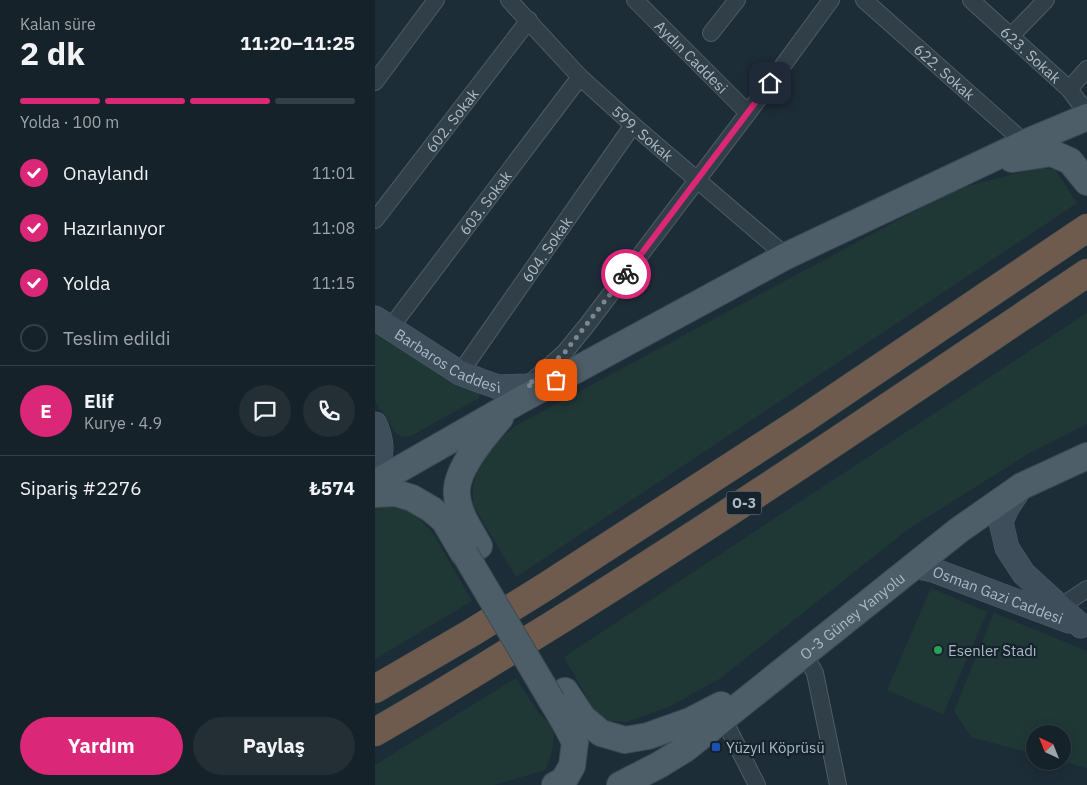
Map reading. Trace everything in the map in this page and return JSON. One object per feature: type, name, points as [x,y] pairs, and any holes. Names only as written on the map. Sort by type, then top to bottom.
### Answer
[{"type":"highway","name":"O-3","points":[[375,688],[471,633],[545,587],[813,413],[1087,228]]},
{"type":"highway","name":"O-3","points":[[381,730],[643,568],[799,467],[1087,273]]},
{"type":"main road","points":[[375,483],[521,394],[556,380],[786,256],[1025,143],[1087,117]]},
{"type":"main road","points":[[969,170],[1017,157],[1052,153],[1069,161],[1086,181]]},
{"type":"main road","name":"Barbaros Caddesi","points":[[383,322],[460,373],[521,394]]},
{"type":"main road","points":[[472,550],[456,494],[460,478],[471,454],[486,433],[521,394]]},
{"type":"main road","points":[[375,424],[381,437],[381,457],[375,469]]},
{"type":"main road","points":[[1022,486],[1087,439]]},
{"type":"main road","name":"O-3 Güney Yanyolu","points":[[620,785],[675,755],[959,530],[1022,486],[1087,456]]},
{"type":"main road","points":[[1022,486],[1087,461]]},
{"type":"main road","name":"Osman Gazi Caddesi","points":[[1022,486],[1007,508],[1001,522],[1007,548],[1025,574],[1084,627]]},
{"type":"main road","points":[[375,494],[396,494],[412,498],[431,509],[444,520],[472,550],[558,696],[564,721],[575,742],[572,766],[564,780],[555,785]]},
{"type":"main road","name":"Osman Gazi Caddesi","points":[[914,566],[933,570],[1084,627]]},
{"type":"main road","points":[[558,696],[601,733],[625,740],[648,736],[690,721],[773,679]]},
{"type":"street","points":[[375,82],[436,0]]},
{"type":"street","name":"599. Sokak","points":[[509,0],[580,77],[786,256]]},
{"type":"street","name":"Aydın Caddesi","points":[[635,0],[748,114]]},
{"type":"street","points":[[711,33],[737,0]]},
{"type":"street","name":"622. Sokak","points":[[864,0],[1025,143]]},
{"type":"street","name":"623. Sokak","points":[[971,0],[1069,89],[1087,113]]},
{"type":"street","points":[[1011,36],[1046,0]]},
{"type":"street","points":[[521,394],[571,345],[748,114],[825,2]]},
{"type":"street","name":"602. Sokak","points":[[375,220],[529,20]]},
{"type":"street","points":[[1069,89],[1087,69]]},
{"type":"street","name":"603. Sokak","points":[[383,322],[580,77]]},
{"type":"street","name":"604. Sokak","points":[[460,373],[633,125]]},
{"type":"street","points":[[1060,607],[1087,588]]},
{"type":"street","points":[[804,653],[815,674],[839,785]]},
{"type":"street","points":[[723,718],[757,785]]},
{"type":"green space","points":[[1037,168],[1055,169],[1077,203],[516,577],[473,505],[473,486],[479,466],[494,444],[515,426],[956,189]]},
{"type":"green space","points":[[1087,313],[1087,424],[1028,454],[907,530],[721,678],[669,707],[626,722],[610,721],[597,715],[564,657]]},
{"type":"green space","points":[[375,332],[479,392],[479,398],[411,436],[403,437],[396,433],[375,401]]},
{"type":"green space","points":[[375,507],[409,508],[432,532],[472,601],[375,659]]},
{"type":"green space","name":"Esenler Stadı","points":[[931,588],[987,612],[943,714],[887,690]]},
{"type":"green space","points":[[994,613],[1087,651],[1087,768],[1071,764],[1071,725],[1026,725],[1026,752],[971,737],[954,711]]},
{"type":"green space","points":[[516,678],[538,712],[554,728],[552,749],[545,770],[494,785],[375,785],[375,765]]},
{"type":"way so far","points":[[556,380],[527,386],[565,352],[626,274]]},
{"type":"place","name":"Esenler Stadı","points":[[938,650]]},
{"type":"place","name":"Yüzyıl Köprüsü","points":[[716,747]]},
{"type":"route","points":[[626,274],[770,83]]}]
